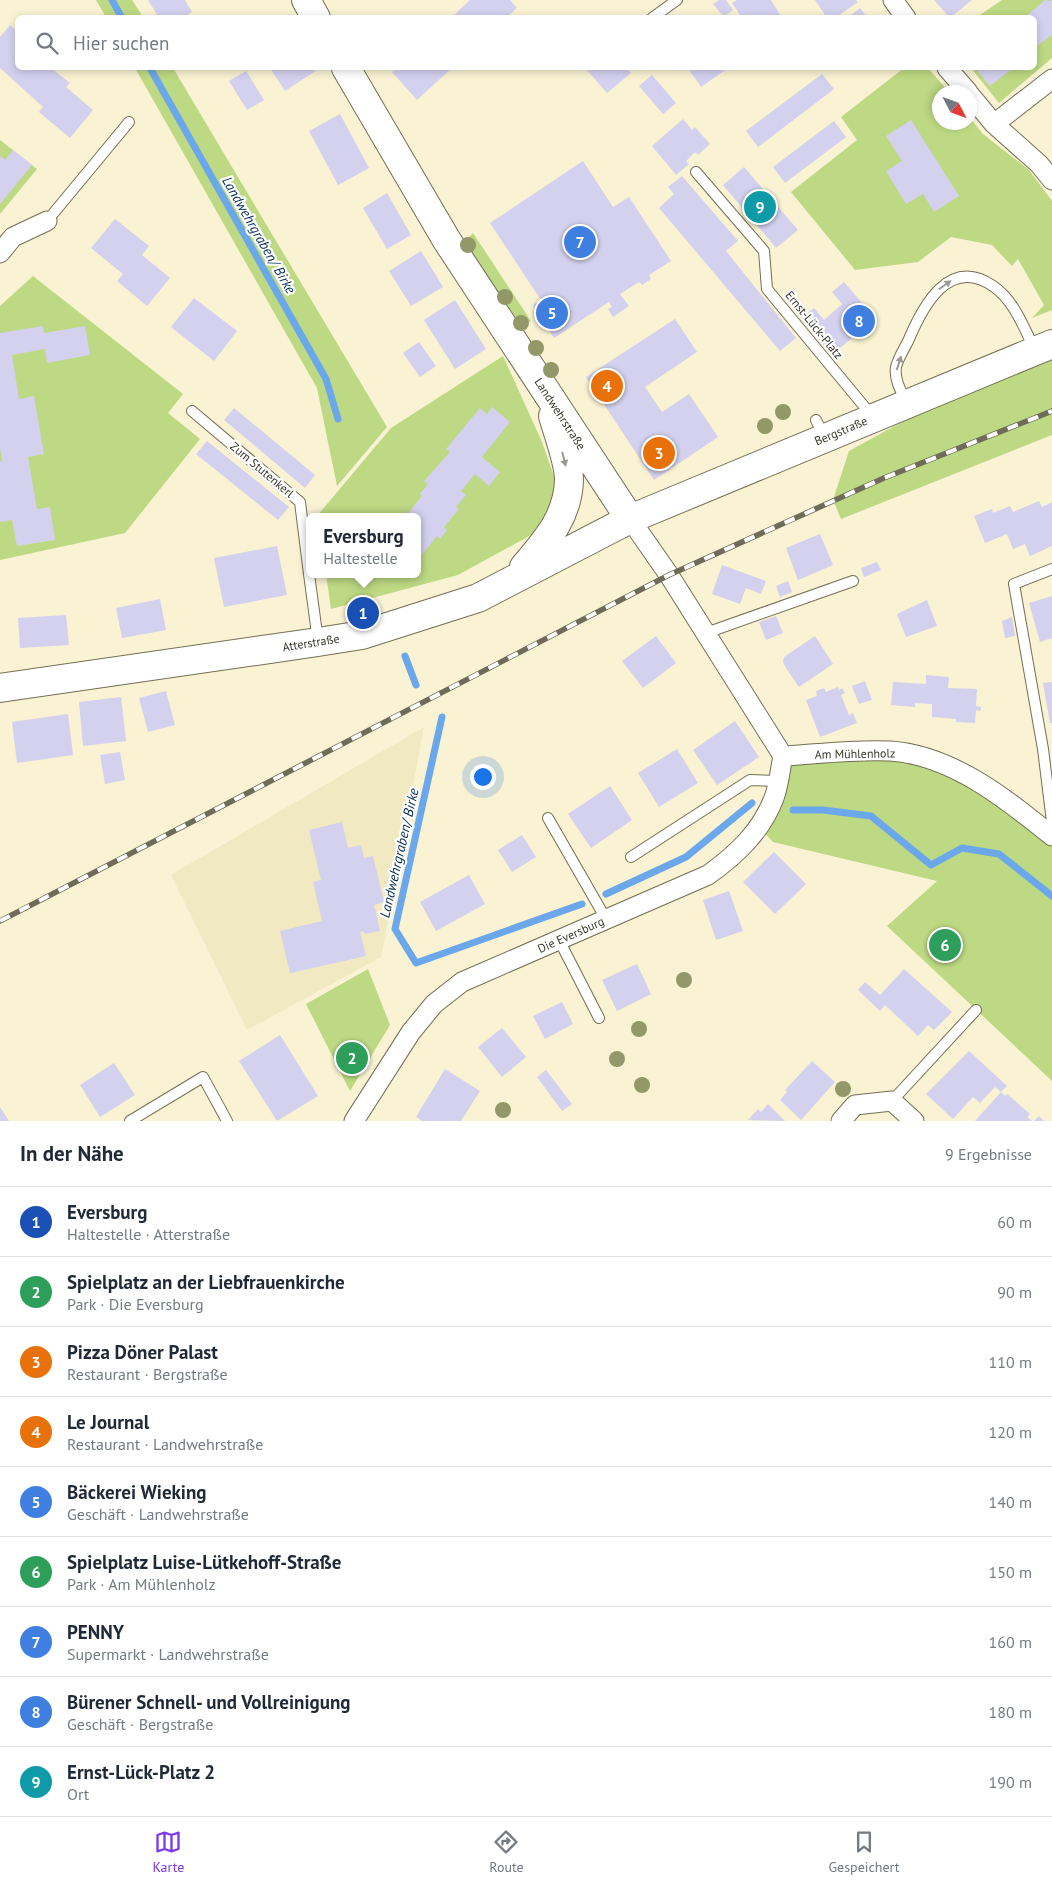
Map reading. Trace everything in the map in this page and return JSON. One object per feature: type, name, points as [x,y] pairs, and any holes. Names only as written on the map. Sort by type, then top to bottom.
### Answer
[{"type":"street","points":[[306,0],[314,15]]},
{"type":"street","points":[[893,0],[904,15]]},
{"type":"street","name":"Landwehrstraße","points":[[347,70],[436,222],[706,633],[783,756]]},
{"type":"street","points":[[949,70],[961,85]]},
{"type":"street","points":[[994,124],[1052,79]]},
{"type":"street","points":[[977,104],[994,124],[1039,164],[1052,180]]},
{"type":"street","points":[[0,253],[13,237],[47,221]]},
{"type":"street","name":"Bergstraße","points":[[630,519],[820,429],[873,418],[1044,347]]},
{"type":"street","points":[[512,580],[547,541],[559,522],[566,500],[569,478],[548,395]]},
{"type":"street","name":"Atterstraße","points":[[0,688],[362,635],[402,624],[478,598],[630,519]]},
{"type":"street","name":"Am Mühlenholz","points":[[783,756],[889,751],[938,762],[996,792],[1052,836]]},
{"type":"street","name":"Die Eversburg","points":[[354,1121],[411,1032],[434,1004],[462,982],[708,875],[736,855],[760,827],[774,798],[783,756]]},
{"type":"street","points":[[840,1121],[855,1105],[892,1101],[914,1121]]},
{"type":"lane","points":[[656,15],[677,0]]},
{"type":"lane","points":[[47,221],[129,122]]},
{"type":"lane","name":"Ernst-Lück-Platz","points":[[696,172],[764,252],[768,289],[873,418]]},
{"type":"lane","points":[[907,404],[897,378],[896,367],[924,306],[939,289],[955,278],[973,277],[993,286],[1010,303],[1044,347]]},
{"type":"lane","name":"Zum Stutenkerl","points":[[192,411],[300,502],[306,550]]},
{"type":"lane","points":[[1052,569],[1014,584],[1048,748],[1052,822]]},
{"type":"lane","name":"Zum Stutenkerl","points":[[310,578],[318,642]]},
{"type":"lane","points":[[706,633],[853,581]]},
{"type":"lane","points":[[631,857],[750,780],[778,780]]},
{"type":"lane","points":[[548,818],[606,919]]},
{"type":"lane","points":[[560,940],[600,1018]]},
{"type":"lane","points":[[892,1101],[976,1010]]},
{"type":"lane","points":[[130,1121],[203,1077],[227,1121]]},
{"type":"shaded area","points":[[424,727],[381,957],[247,1030],[171,875]]},
{"type":"green space","points":[[96,0],[132,0],[142,15],[105,15]]},
{"type":"green space","points":[[1002,0],[1052,0],[1052,58],[999,103],[973,70],[1037,70],[1037,15],[980,15]]},
{"type":"green space","points":[[136,70],[174,70],[387,427],[337,486],[317,388]]},
{"type":"green space","points":[[901,70],[930,70],[943,85],[932,85],[932,130],[977,130],[977,127],[983,134],[1029,170],[1052,201],[1052,310],[1032,318],[1044,305],[1018,259],[1012,266],[992,245],[951,237],[918,262],[855,270],[791,192],[857,140],[841,117]]},
{"type":"green space","points":[[0,140],[37,169],[0,214]]},
{"type":"green space","points":[[473,233],[531,321],[518,330],[463,244]]},
{"type":"green space","points":[[33,276],[183,394],[168,413],[200,439],[125,533],[0,560],[0,306]]},
{"type":"green space","points":[[503,356],[542,442],[555,479],[551,508],[533,534],[458,575],[331,609],[327,578],[421,578],[421,513],[320,513],[391,428]]},
{"type":"green space","points":[[1052,359],[1052,435],[841,519],[833,500],[849,451],[911,417]]},
{"type":"green space","points":[[783,756],[937,762],[1052,836],[1052,1081],[887,926],[937,881],[773,842],[759,827]]},
{"type":"green space","points":[[368,969],[390,1025],[350,1091],[306,1004]]},
{"type":"building","points":[[148,0],[185,0],[192,12],[188,15],[157,15]]},
{"type":"building","points":[[470,0],[510,0],[517,8],[509,15],[454,15]]},
{"type":"building","points":[[719,0],[726,0],[733,10],[726,15],[722,15],[713,4]]},
{"type":"building","points":[[737,0],[771,0],[780,15],[740,15],[732,3]]},
{"type":"building","points":[[815,0],[856,0],[858,2],[839,15],[825,15]]},
{"type":"building","points":[[934,0],[972,0],[954,15],[947,15]]},
{"type":"building","points":[[1045,0],[1052,1],[1052,35],[1037,46],[1037,15],[1028,15]]},
{"type":"building","points":[[860,8],[866,15],[851,15]]},
{"type":"building","points":[[10,25],[15,29],[15,70],[54,70],[70,83],[66,87],[93,110],[70,138],[39,112],[43,107],[0,68],[0,37]]},
{"type":"building","points":[[271,70],[317,70],[285,91]]},
{"type":"building","points":[[394,70],[450,70],[417,100],[392,72]]},
{"type":"building","points":[[587,70],[629,70],[631,73],[607,93]]},
{"type":"building","points":[[689,70],[725,70],[701,87]]},
{"type":"building","points":[[977,70],[1010,70],[990,86]]},
{"type":"building","points":[[246,71],[264,100],[247,110],[229,81]]},
{"type":"building","points":[[822,74],[834,89],[758,147],[746,131]]},
{"type":"building","points":[[652,75],[676,103],[663,114],[639,86]]},
{"type":"building","points":[[340,114],[369,168],[338,185],[309,131]]},
{"type":"building","points":[[683,119],[692,130],[695,127],[710,144],[698,155],[695,152],[686,161],[689,164],[676,175],[652,146]]},
{"type":"building","points":[[911,120],[959,196],[934,212],[923,194],[906,204],[886,171],[902,161],[886,136]]},
{"type":"building","points":[[834,121],[846,137],[785,183],[773,167]]},
{"type":"building","points":[[13,150],[32,165],[0,204],[0,156],[5,160]]},
{"type":"building","points":[[583,161],[613,207],[629,197],[671,261],[649,275],[651,279],[642,285],[639,282],[620,294],[629,306],[613,317],[608,309],[612,307],[609,302],[554,338],[533,305],[541,300],[490,223]]},
{"type":"building","points":[[744,167],[798,230],[776,248],[723,185]]},
{"type":"building","points":[[682,176],[738,241],[726,251],[796,338],[780,351],[659,208],[674,194],[668,187]]},
{"type":"building","points":[[387,193],[411,235],[387,249],[363,208]]},
{"type":"building","points":[[115,219],[149,246],[142,255],[170,278],[147,306],[117,281],[123,274],[91,248]]},
{"type":"building","points":[[421,251],[443,287],[411,306],[389,271]]},
{"type":"building","points":[[844,282],[875,318],[832,355],[801,318],[814,308],[824,320],[842,304],[832,292]]},
{"type":"building","points":[[194,298],[237,331],[214,361],[171,327]]},
{"type":"building","points":[[455,300],[486,349],[455,369],[424,320]]},
{"type":"building","points":[[675,319],[697,352],[645,387],[662,412],[689,394],[718,437],[654,480],[586,377]]},
{"type":"building","points":[[43,326],[44,333],[85,326],[90,355],[47,363],[45,349],[12,355],[19,399],[34,396],[44,454],[28,457],[37,509],[50,507],[55,540],[17,546],[12,520],[0,522],[0,461],[2,461],[0,448],[0,333]]},
{"type":"building","points":[[419,342],[436,366],[420,377],[403,353]]},
{"type":"building","points":[[492,407],[510,422],[482,457],[500,472],[489,486],[475,474],[461,491],[466,495],[456,507],[459,509],[444,527],[447,530],[440,539],[437,536],[422,555],[421,513],[408,513],[422,496],[420,494],[428,484],[424,481],[450,452],[446,449],[480,408],[487,414]]},
{"type":"building","points":[[234,408],[315,475],[305,488],[224,420]]},
{"type":"building","points":[[207,441],[289,507],[278,520],[196,454]]},
{"type":"building","points":[[1039,501],[1042,507],[1052,502],[1052,546],[1030,556],[1025,544],[1013,549],[1007,534],[985,543],[974,516],[992,509],[993,513],[1010,506],[1013,512]]},
{"type":"building","points":[[820,534],[833,565],[798,580],[786,548]]},
{"type":"building","points":[[277,546],[287,595],[224,607],[214,558]]},
{"type":"building","points":[[877,562],[881,570],[864,577],[861,568]]},
{"type":"building","points":[[722,565],[766,581],[761,594],[746,588],[740,604],[712,594]]},
{"type":"building","points":[[788,581],[792,592],[780,597],[776,586]]},
{"type":"building","points":[[1052,596],[1052,638],[1040,642],[1029,603]]},
{"type":"building","points":[[160,599],[166,630],[122,638],[116,608]]},
{"type":"building","points":[[927,600],[937,626],[906,637],[897,614]]},
{"type":"building","points":[[66,615],[69,645],[20,648],[18,618]]},
{"type":"building","points":[[776,616],[783,633],[766,640],[759,622]]},
{"type":"building","points":[[1012,617],[1015,636],[1005,638],[1002,621]]},
{"type":"building","points":[[656,636],[676,663],[643,688],[622,661]]},
{"type":"building","points":[[815,636],[833,664],[799,687],[783,662],[784,657]]},
{"type":"building","points":[[926,675],[949,677],[948,688],[977,689],[976,706],[981,707],[981,711],[976,710],[975,723],[956,722],[956,719],[932,717],[932,704],[915,703],[915,707],[891,705],[893,682],[926,684]]},
{"type":"building","points":[[865,681],[872,700],[859,704],[852,686]]},
{"type":"building","points":[[1052,682],[1052,723],[1050,723],[1043,683]]},
{"type":"building","points":[[838,687],[839,690],[842,688],[845,693],[841,695],[849,715],[853,713],[857,723],[820,737],[806,700],[817,696],[816,691],[824,688],[826,692]]},
{"type":"building","points":[[166,691],[175,725],[148,732],[139,698]]},
{"type":"building","points":[[121,697],[126,741],[83,746],[79,702]]},
{"type":"building","points":[[68,714],[73,755],[17,763],[12,722]]},
{"type":"building","points":[[735,721],[759,757],[717,785],[693,750]]},
{"type":"building","points":[[677,749],[698,783],[659,807],[638,773]]},
{"type":"building","points":[[120,752],[125,780],[105,784],[100,755]]},
{"type":"building","points":[[610,786],[632,820],[591,848],[568,814]]},
{"type":"building","points":[[342,822],[348,848],[361,845],[364,858],[373,856],[384,902],[374,905],[380,931],[364,934],[364,931],[360,932],[366,956],[290,973],[280,931],[322,921],[313,882],[321,880],[309,830]]},
{"type":"building","points":[[522,835],[536,857],[512,872],[498,850]]},
{"type":"building","points":[[774,852],[806,884],[775,914],[743,882]]},
{"type":"building","points":[[469,875],[485,904],[436,931],[420,902]]},
{"type":"building","points":[[729,891],[743,931],[716,940],[703,900]]},
{"type":"building","points":[[637,964],[651,994],[617,1011],[602,980]]},
{"type":"building","points":[[904,969],[952,1012],[934,1030],[928,1025],[918,1036],[885,1005],[880,1011],[858,990],[865,982],[880,995]]},
{"type":"building","points":[[562,1002],[573,1024],[545,1039],[533,1016]]},
{"type":"building","points":[[502,1028],[526,1057],[502,1077],[478,1047]]},
{"type":"building","points":[[280,1035],[318,1096],[277,1121],[239,1061]]},
{"type":"building","points":[[969,1051],[1007,1086],[1001,1092],[995,1087],[980,1103],[973,1097],[953,1119],[926,1094]]},
{"type":"building","points":[[812,1061],[835,1082],[801,1120],[780,1100],[787,1092],[785,1090]]},
{"type":"building","points":[[114,1063],[135,1095],[100,1117],[80,1085]]},
{"type":"building","points":[[445,1069],[480,1091],[461,1121],[422,1121],[416,1117]]},
{"type":"building","points":[[546,1070],[572,1104],[562,1111],[537,1077]]},
{"type":"building","points":[[1001,1092],[1005,1096],[1007,1094],[1030,1114],[1027,1117],[1032,1121],[975,1121]]},
{"type":"building","points":[[768,1104],[785,1121],[748,1120],[758,1109],[761,1112]]},
{"type":"building","points":[[0,1107],[9,1121],[0,1121]]},
{"type":"building","points":[[1039,1116],[1044,1121],[1034,1121]]},
{"type":"waterway","name":"Landwehrgraben/ Birke","points":[[112,0],[120,15]]},
{"type":"waterway","name":"Landwehrgraben/ Birke","points":[[151,70],[326,379],[338,419]]},
{"type":"waterway","name":"Landwehrgraben/ Birke","points":[[405,656],[416,685]]},
{"type":"waterway","name":"Landwehrgraben/ Birke","points":[[442,717],[395,929],[416,963],[582,904]]},
{"type":"waterway","name":"Landwehrgraben/ Birke","points":[[606,894],[686,857],[752,803]]},
{"type":"waterway","name":"Landwehrgraben/ Birke","points":[[793,810],[823,810],[871,816],[931,865],[962,848],[999,854],[1052,896]]},
{"type":"railway","points":[[0,921],[669,575],[884,478],[1052,411]]},
{"type":"place","name":"Ernst-Lück-Platz 2","points":[[760,207]]},
{"type":"place","name":"PENNY","points":[[580,242]]},
{"type":"place","name":"Bäckerei Wieking","points":[[552,313]]},
{"type":"place","name":"Bürener Schnell- und Vollreinigung","points":[[859,321]]},
{"type":"place","name":"Le Journal","points":[[607,386]]},
{"type":"place","name":"Pizza Döner Palast","points":[[659,453]]},
{"type":"place","name":"Eversburg","points":[[363,613]]},
{"type":"place","name":"Spielplatz Luise-Lütkehoff-Straße","points":[[945,945]]},
{"type":"place","name":"Spielplatz an der Liebfrauenkirche","points":[[352,1058]]}]
